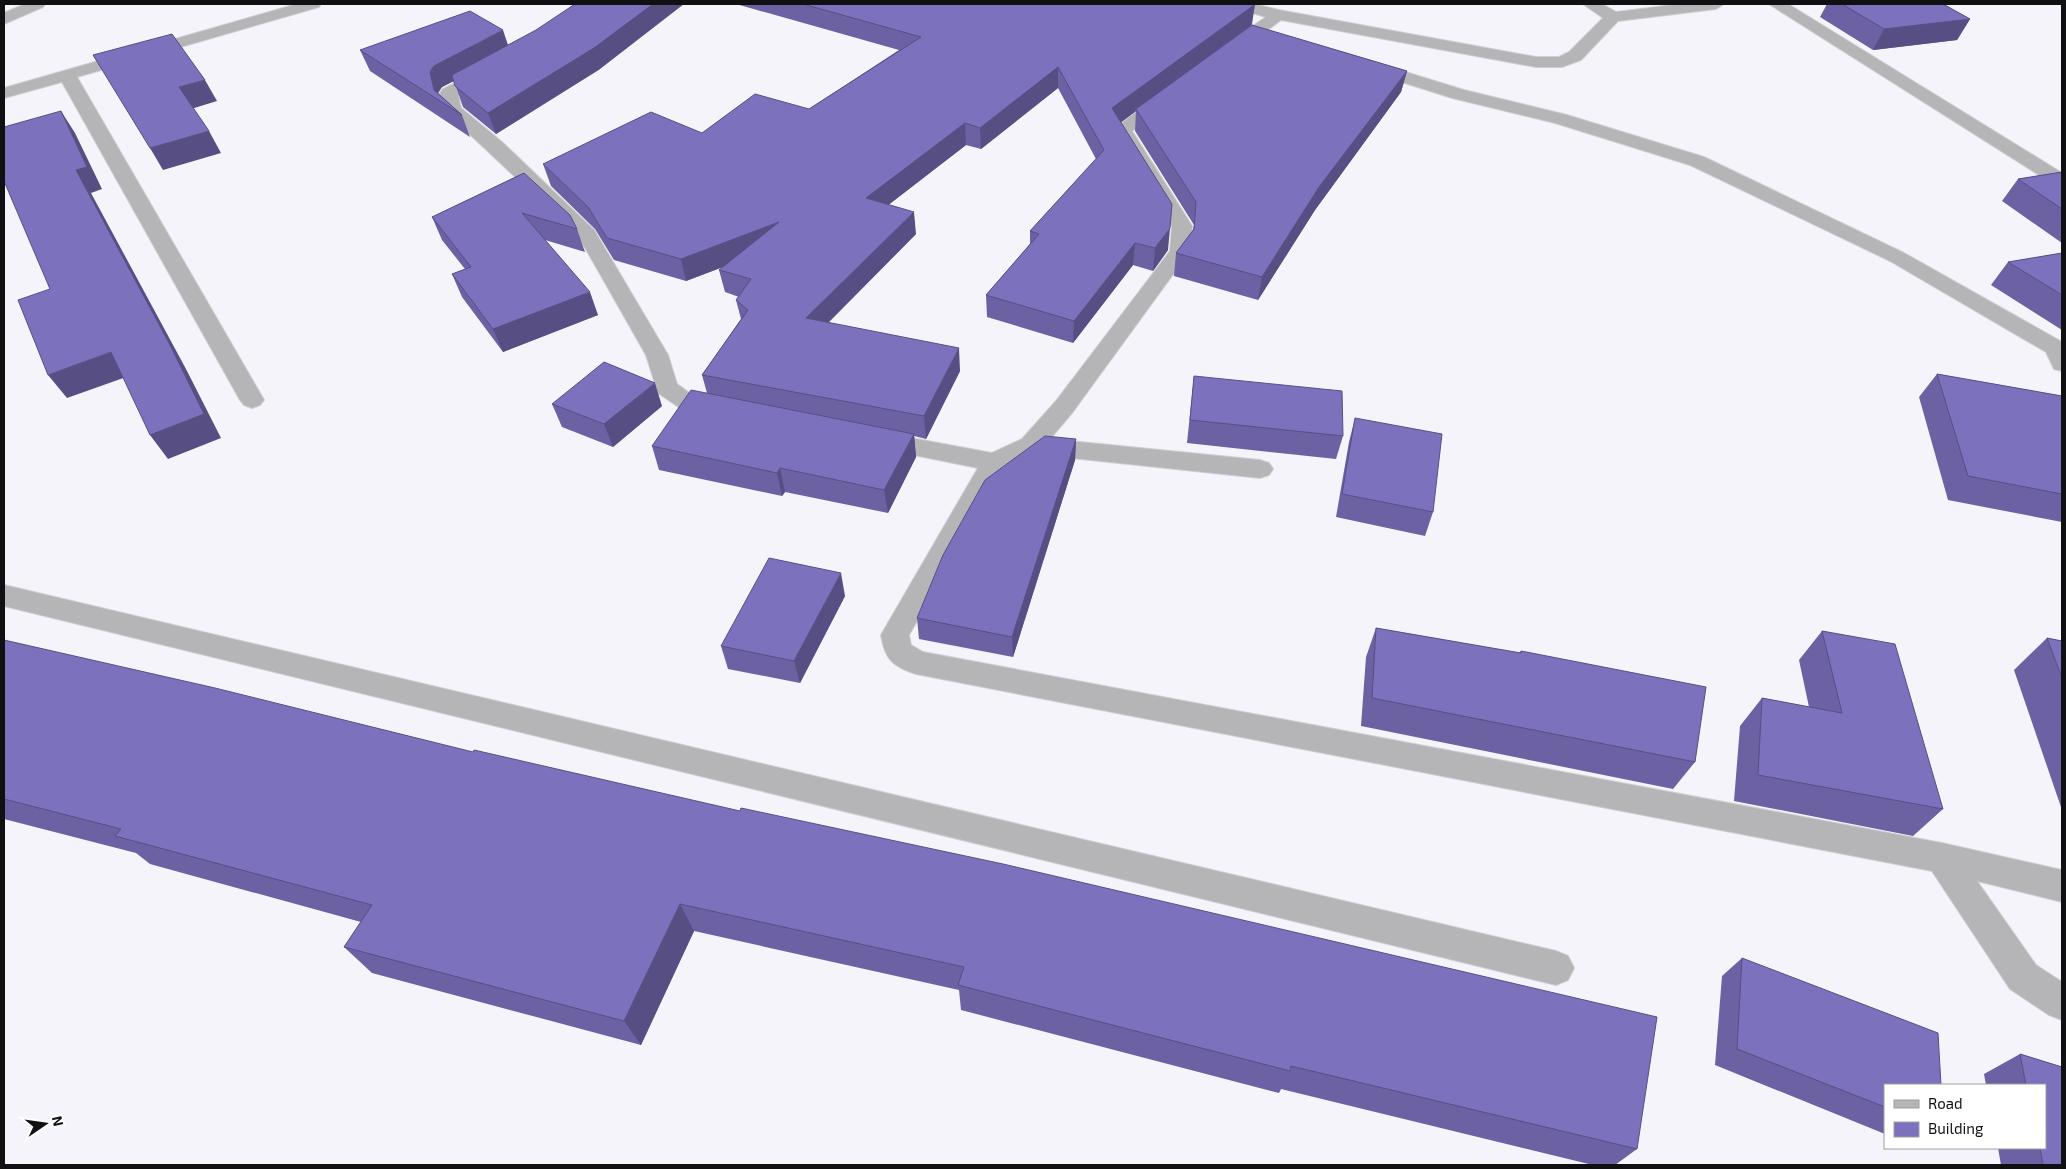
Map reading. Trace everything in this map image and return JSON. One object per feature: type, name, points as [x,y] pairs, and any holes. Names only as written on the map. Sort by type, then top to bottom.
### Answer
[{"type":"street","points":[[4,19],[37,4]]},
{"type":"street","points":[[4,93],[313,4]]},
{"type":"street","points":[[1237,4],[1278,15],[1536,62],[1562,62],[1575,56],[1613,17]]},
{"type":"street","points":[[1591,4],[1613,17],[1716,4]]},
{"type":"street","points":[[1777,4],[2062,181]]},
{"type":"street","points":[[1217,60],[1266,33],[1278,15]]},
{"type":"street","points":[[509,60],[449,93],[453,110],[496,146],[587,234],[657,355],[666,388],[688,403],[736,412]]},
{"type":"street","points":[[1348,60],[1458,94],[1561,118],[1696,161],[1897,257],[2056,348],[2062,364]]},
{"type":"street","points":[[66,74],[252,400]]},
{"type":"street","points":[[1185,83],[1122,130],[1182,226],[1180,251],[1064,407],[1031,445],[994,462],[895,634],[898,651],[916,662],[1942,858],[2062,886]]},
{"type":"street","points":[[860,436],[994,462]]},
{"type":"street","points":[[1031,445],[1260,469]]},
{"type":"street","points":[[4,595],[1556,968]]},
{"type":"street","points":[[1942,858],[1994,938],[2023,977],[2062,1002]]},
{"type":"building","points":[[575,4],[653,4],[594,48],[488,113],[455,86],[452,75],[536,30]]},
{"type":"building","points":[[803,4],[1255,4],[1112,108],[1172,204],[1170,228],[1155,248],[1135,243],[1074,321],[986,295],[1039,234],[1030,231],[1104,150],[1058,67],[980,128],[965,123],[866,198],[914,212],[806,318],[959,348],[924,416],[702,375],[748,310],[736,300],[751,279],[719,270],[779,222],[681,259],[607,238],[588,207],[543,164],[651,112],[702,133],[755,94],[809,109],[921,37]]},
{"type":"building","points":[[1842,4],[1943,4],[1970,19],[1884,29]]},
{"type":"building","points":[[470,11],[503,30],[434,66],[430,72],[434,90],[462,115],[360,50]]},
{"type":"building","points":[[1252,25],[1407,71],[1319,187],[1262,277],[1176,253],[1194,229],[1196,202],[1136,109]]},
{"type":"building","points":[[172,34],[205,80],[179,87],[209,131],[150,148],[93,55]]},
{"type":"building","points":[[61,111],[87,167],[76,170],[170,345],[204,414],[150,435],[111,352],[48,375],[18,300],[50,289],[4,181],[4,127]]},
{"type":"building","points":[[2062,172],[2062,209],[2018,179]]},
{"type":"building","points":[[524,173],[570,215],[577,229],[522,213],[590,292],[493,329],[452,274],[471,267],[432,217]]},
{"type":"building","points":[[2062,253],[2062,295],[2008,262]]},
{"type":"building","points":[[604,362],[655,383],[604,424],[552,404]]},
{"type":"building","points":[[1937,374],[2062,396],[2062,494],[1968,476]]},
{"type":"building","points":[[1194,376],[1342,391],[1343,436],[1190,420]]},
{"type":"building","points":[[691,390],[914,434],[884,490],[780,468],[777,473],[652,446]]},
{"type":"building","points":[[1355,418],[1442,434],[1433,512],[1342,494]]},
{"type":"building","points":[[1045,436],[1076,439],[1012,637],[917,618],[943,555],[985,480]]},
{"type":"building","points":[[769,558],[841,573],[794,661],[721,646]]},
{"type":"building","points":[[1376,628],[1521,653],[1521,651],[1706,687],[1695,762],[1372,698]]},
{"type":"building","points":[[1822,631],[1895,644],[1943,809],[1758,775],[1762,698],[1842,713]]},
{"type":"building","points":[[2047,638],[2062,641],[2062,678]]},
{"type":"building","points":[[4,640],[215,688],[473,752],[474,750],[740,811],[741,808],[1003,864],[1657,1017],[1637,1149],[1291,1066],[1290,1071],[958,985],[964,967],[680,904],[624,1021],[344,947],[372,905],[115,836],[121,829],[4,799]]},
{"type":"building","points":[[1742,958],[1938,1033],[1941,1084],[1884,1084],[1884,1107],[1737,1049]]},
{"type":"building","points":[[2020,1054],[2062,1067],[2062,1165],[2043,1165],[2040,1149],[2046,1149],[2046,1084],[2026,1084]]}]
